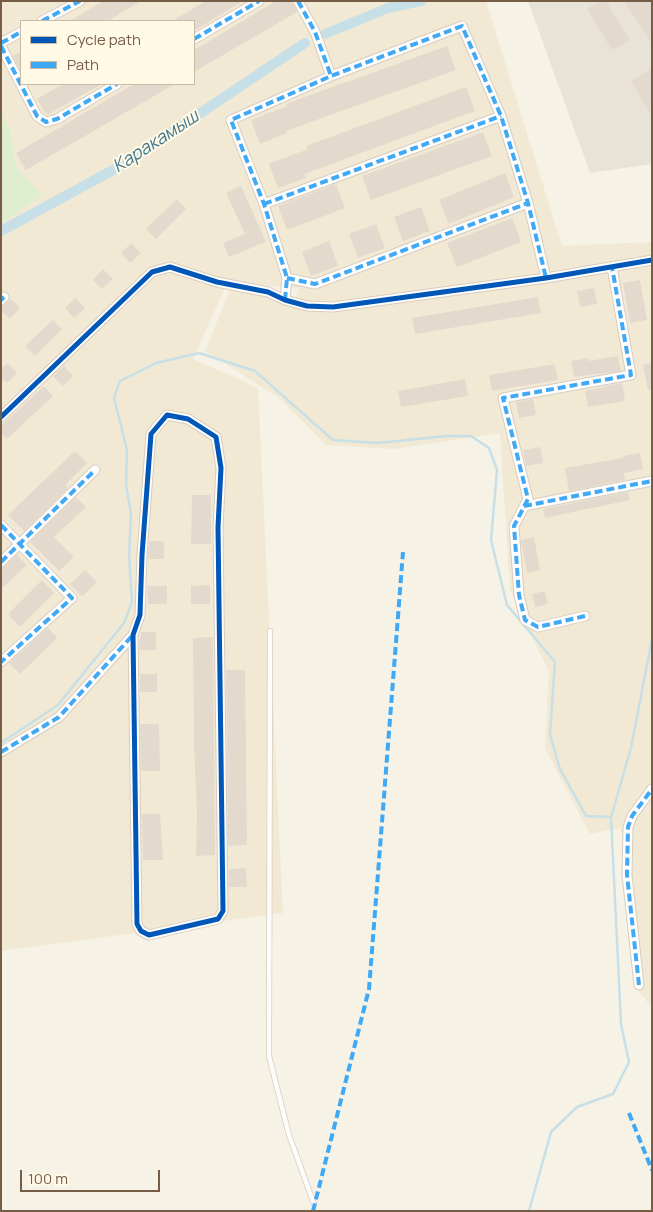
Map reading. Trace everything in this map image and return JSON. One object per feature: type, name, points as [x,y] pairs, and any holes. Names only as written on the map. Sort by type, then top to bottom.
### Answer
[{"type":"street","points":[[44,20],[80,1]]},
{"type":"street","points":[[195,38],[259,1]]},
{"type":"street","points":[[298,1],[315,32],[332,76]]},
{"type":"street","points":[[285,300],[287,278],[264,204],[231,120],[332,76],[462,26],[501,116],[528,202],[546,278]]},
{"type":"street","points":[[20,33],[1,44],[20,82]]},
{"type":"street","points":[[22,85],[37,116],[46,122],[57,119],[115,85]]},
{"type":"street","points":[[264,204],[501,116]]},
{"type":"street","points":[[287,278],[315,284],[528,202]]},
{"type":"street","points":[[1,417],[152,272],[170,267],[217,282],[268,292],[285,300],[307,306],[333,307],[546,278],[652,260]]},
{"type":"street","points":[[585,616],[538,627],[525,620],[519,595],[514,526],[528,499],[504,398],[631,375],[612,267]]},
{"type":"street","points":[[1,752],[59,717],[133,635],[140,615],[142,555],[151,434],[167,415],[188,419],[216,438],[220,468],[218,527],[223,910],[218,919],[149,935],[141,931],[137,924],[133,635]]},
{"type":"street","points":[[1,562],[95,470]]},
{"type":"street","points":[[524,506],[652,481]]},
{"type":"street","points":[[1,525],[72,598],[1,662]]},
{"type":"street","points":[[639,985],[627,875],[628,827],[632,816],[652,789]]},
{"type":"lane","points":[[270,630],[269,1056],[289,1135],[314,1204]]},
{"type":"shaded area","points":[[1,1],[486,1],[562,246],[652,242],[652,1008],[635,986],[621,828],[590,834],[545,748],[549,672],[510,590],[500,433],[395,449],[326,445],[279,398],[205,351],[231,287],[292,305],[299,289],[228,281],[193,359],[258,388],[283,913],[1,951]]},
{"type":"shaded area","points":[[528,1],[652,1],[652,164],[590,173]]},
{"type":"green space","points":[[1,114],[10,128],[16,167],[42,195],[1,224]]},
{"type":"building","points":[[103,1],[141,1],[110,20],[72,20]]},
{"type":"building","points":[[206,1],[243,1],[195,30],[195,20],[174,20]]},
{"type":"building","points":[[276,1],[291,1],[297,12],[195,71],[195,49]]},
{"type":"building","points":[[600,1],[606,1],[630,40],[612,50],[587,9]]},
{"type":"building","points":[[624,1],[649,1],[652,5],[652,44]]},
{"type":"building","points":[[447,46],[456,70],[286,131],[287,133],[260,144],[251,120],[287,106],[286,104]]},
{"type":"building","points":[[20,52],[20,70],[13,56]]},
{"type":"building","points":[[652,69],[652,116],[631,81]]},
{"type":"building","points":[[61,85],[100,85],[47,115],[37,99]]},
{"type":"building","points":[[132,85],[173,85],[26,170],[16,153]]},
{"type":"building","points":[[466,87],[475,111],[304,174],[306,178],[278,188],[269,164],[308,149],[306,146]]},
{"type":"building","points":[[483,132],[492,156],[371,200],[362,176]]},
{"type":"building","points":[[505,173],[514,197],[449,224],[439,200]]},
{"type":"building","points":[[336,184],[345,208],[287,230],[278,206]]},
{"type":"building","points":[[241,186],[266,242],[229,257],[223,243],[245,234],[226,193]]},
{"type":"building","points":[[177,199],[186,209],[156,239],[146,229]]},
{"type":"building","points":[[421,207],[430,231],[403,241],[394,217]]},
{"type":"building","points":[[512,218],[521,242],[457,267],[447,243]]},
{"type":"building","points":[[376,224],[385,248],[358,258],[349,234]]},
{"type":"building","points":[[329,241],[338,266],[311,276],[302,252]]},
{"type":"building","points":[[131,243],[141,253],[130,263],[121,253]]},
{"type":"building","points":[[103,269],[113,279],[102,289],[93,280]]},
{"type":"building","points":[[640,280],[647,320],[630,323],[623,283]]},
{"type":"building","points":[[594,288],[597,304],[580,307],[577,291]]},
{"type":"building","points":[[538,297],[541,313],[415,334],[412,318]]},
{"type":"building","points":[[75,298],[85,308],[74,318],[65,308]]},
{"type":"building","points":[[11,299],[20,308],[10,319],[1,308]]},
{"type":"building","points":[[53,320],[62,329],[35,356],[25,346]]},
{"type":"building","points":[[618,356],[621,371],[574,377],[571,361],[588,358],[588,361]]},
{"type":"building","points":[[8,363],[17,373],[7,383],[1,378],[1,369]]},
{"type":"building","points":[[652,363],[652,390],[648,390],[643,365]]},
{"type":"building","points":[[555,364],[558,380],[492,391],[489,375]]},
{"type":"building","points":[[64,366],[73,376],[63,386],[53,376]]},
{"type":"building","points":[[465,379],[468,396],[401,407],[398,391]]},
{"type":"building","points":[[622,383],[625,401],[588,407],[585,391]]},
{"type":"building","points":[[44,386],[53,396],[7,439],[1,433],[1,426]]},
{"type":"building","points":[[533,399],[536,415],[519,418],[516,402]]},
{"type":"building","points":[[540,447],[543,463],[526,466],[523,450]]},
{"type":"building","points":[[75,451],[87,463],[65,485],[68,488],[24,531],[8,515]]},
{"type":"building","points":[[640,453],[643,469],[624,473],[625,480],[569,491],[565,468],[623,458],[623,456]]},
{"type":"building","points":[[628,492],[630,500],[545,518],[543,509]]},
{"type":"building","points":[[192,495],[211,495],[211,544],[191,544]]},
{"type":"building","points":[[76,497],[86,507],[54,537],[74,557],[59,571],[30,542]]},
{"type":"building","points":[[534,537],[540,570],[527,573],[521,540]]},
{"type":"building","points":[[149,541],[164,541],[164,559],[148,559]]},
{"type":"building","points":[[17,555],[27,565],[1,589],[1,568]]},
{"type":"building","points":[[85,570],[97,582],[82,597],[70,584]]},
{"type":"building","points":[[42,580],[54,593],[20,627],[8,614]]},
{"type":"building","points":[[210,585],[210,604],[191,604],[191,586]]},
{"type":"building","points":[[147,586],[167,586],[167,604],[148,604]]},
{"type":"building","points":[[545,591],[548,604],[535,607],[532,594]]},
{"type":"building","points":[[48,628],[57,638],[20,674],[9,663]]},
{"type":"building","points":[[141,632],[156,632],[156,650],[139,650]]},
{"type":"building","points":[[213,637],[215,855],[196,856],[197,813],[193,638]]},
{"type":"building","points":[[226,670],[245,670],[247,845],[228,846]]},
{"type":"building","points":[[140,674],[157,674],[157,692],[140,692]]},
{"type":"building","points":[[140,724],[159,724],[160,771],[141,771]]},
{"type":"building","points":[[142,814],[160,814],[163,860],[143,860]]},
{"type":"building","points":[[246,868],[247,887],[229,887],[229,869]]},
{"type":"waterway","name":"Каракамыш","points":[[325,34],[388,8],[421,1]]},
{"type":"waterway","name":"Каракамыш","points":[[1,231],[126,163],[305,43]]},
{"type":"waterway","points":[[1,743],[58,705],[124,623],[132,602],[129,556],[131,514],[126,485],[127,450],[114,398],[120,381],[156,363],[199,353],[255,371],[333,440],[378,443],[446,436],[471,436],[489,448],[497,470],[491,540],[507,605],[555,662],[550,735],[560,769],[586,816],[611,817]]},
{"type":"waterway","points":[[529,1211],[551,1132],[577,1107],[613,1094],[629,1062],[621,1024],[611,817],[631,748],[652,639]]},
{"type":"marked path","points":[[44,20],[80,1]]},
{"type":"marked path","points":[[195,38],[259,1]]},
{"type":"marked path","points":[[298,1],[315,32],[331,76]]},
{"type":"marked path","points":[[285,300],[287,278],[264,204],[231,120],[331,76],[462,26],[501,116],[528,203],[546,278]]},
{"type":"marked path","points":[[1,43],[20,33]]},
{"type":"marked path","points":[[1,46],[20,83]]},
{"type":"marked path","points":[[21,85],[37,116],[46,122],[57,119],[115,85]]},
{"type":"marked path","points":[[264,204],[501,116]]},
{"type":"marked path","points":[[287,278],[315,284],[528,203]]},
{"type":"marked path","points":[[585,616],[538,627],[525,620],[519,595],[514,526],[528,499],[503,398],[631,375],[612,267]]},
{"type":"marked path","points":[[1,300],[4,297]]},
{"type":"marked path","points":[[1,562],[95,470]]},
{"type":"marked path","points":[[524,506],[652,481]]},
{"type":"marked path","points":[[1,525],[72,598],[1,662]]},
{"type":"marked path","points":[[313,1211],[369,989],[403,552]]},
{"type":"marked path","points":[[1,752],[59,717],[132,636]]},
{"type":"marked path","points":[[639,985],[627,875],[628,827],[632,816],[652,789]]},
{"type":"marked path","points":[[629,1113],[652,1170]]},
{"type":"cycle path","points":[[1,417],[152,272],[170,267],[217,282],[268,292],[285,300],[307,306],[333,307],[546,278],[652,260]]},
{"type":"cycle path","points":[[167,415],[188,419],[216,437],[221,468],[218,527],[223,911],[218,919],[149,935],[141,931],[137,924],[133,635],[140,615],[142,555],[151,434],[167,415]]}]
